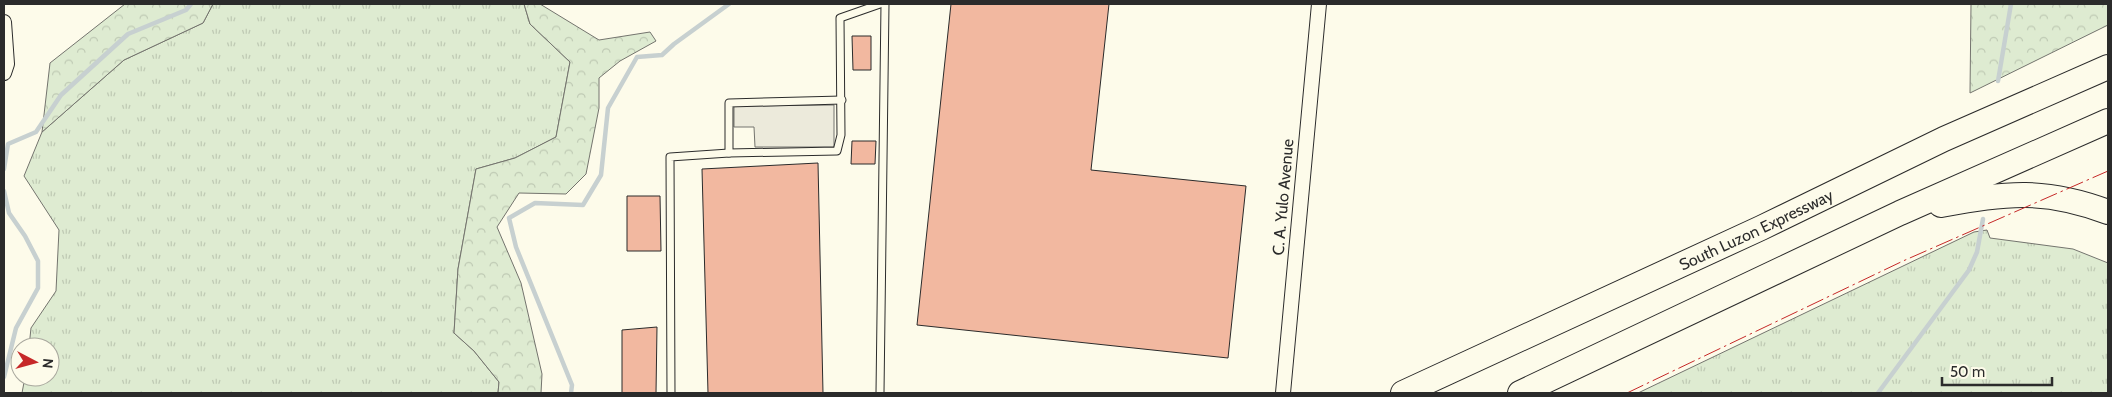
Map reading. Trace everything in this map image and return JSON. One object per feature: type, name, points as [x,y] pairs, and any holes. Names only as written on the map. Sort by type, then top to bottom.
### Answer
[{"type":"highway","name":"South Luzon Expressway","points":[[1403,393],[1762,228],[1944,139],[2108,67]]},
{"type":"highway","points":[[1520,393],[1900,213],[2108,121]]},
{"type":"highway","points":[[1900,213],[1992,196],[2022,194],[2079,202],[2108,212]]},
{"type":"street","name":"C. A. Yulo Avenue","points":[[1283,393],[1319,4]]},
{"type":"street","points":[[4,22],[7,64],[4,72]]},
{"type":"lane","points":[[670,393],[670,157],[729,153],[838,151],[841,135],[842,100],[840,18],[880,4]]},
{"type":"lane","points":[[880,393],[885,4]]},
{"type":"lane","points":[[729,153],[729,103],[842,100]]},
{"type":"green space","points":[[125,4],[213,4],[203,23],[124,60],[42,132],[50,63]]},
{"type":"green space","points":[[213,4],[524,4],[530,24],[570,62],[556,137],[515,158],[476,169],[458,269],[454,333],[474,351],[499,382],[498,393],[22,393],[23,387],[60,387],[60,337],[30,337],[31,328],[56,291],[59,230],[24,176],[42,132],[124,60],[203,23]]},
{"type":"green space","points":[[524,4],[540,4],[599,40],[650,32],[656,41],[620,61],[599,78],[599,108],[586,174],[566,194],[519,193],[497,227],[521,283],[542,374],[541,393],[498,393],[499,382],[474,351],[454,333],[458,269],[476,169],[515,158],[556,137],[570,62],[530,24]]},
{"type":"green space","points":[[1971,4],[2108,4],[2108,25],[1970,93]]},
{"type":"green space","points":[[1987,230],[1990,238],[2073,249],[2108,263],[2108,393],[1638,393],[1974,232]]},
{"type":"shaded area","points":[[834,105],[834,147],[755,147],[754,127],[734,127],[734,106]]},
{"type":"building","points":[[951,4],[1109,4],[1091,170],[1246,186],[1228,358],[917,325]]},
{"type":"building","points":[[852,36],[871,36],[871,70],[853,70]]},
{"type":"building","points":[[852,141],[876,141],[875,164],[851,164]]},
{"type":"building","points":[[818,163],[823,393],[708,393],[702,169]]},
{"type":"building","points":[[627,196],[660,196],[661,251],[627,251]]},
{"type":"building","points":[[657,327],[656,393],[622,393],[622,330]]},
{"type":"waterway","points":[[4,169],[8,144],[36,132],[61,95],[128,34],[186,10],[191,4]]},
{"type":"waterway","points":[[571,393],[572,385],[516,247],[509,218],[535,203],[583,205],[601,175],[608,108],[637,57],[662,55],[729,4]]},
{"type":"waterway","points":[[1998,81],[2011,4]]},
{"type":"waterway","points":[[4,191],[9,213],[25,236],[38,261],[38,288],[16,328],[4,377]]},
{"type":"waterway","points":[[1878,393],[1969,270],[1977,252],[1983,219]]},
{"type":"power","points":[[1627,393],[1903,261],[2108,171]]}]
